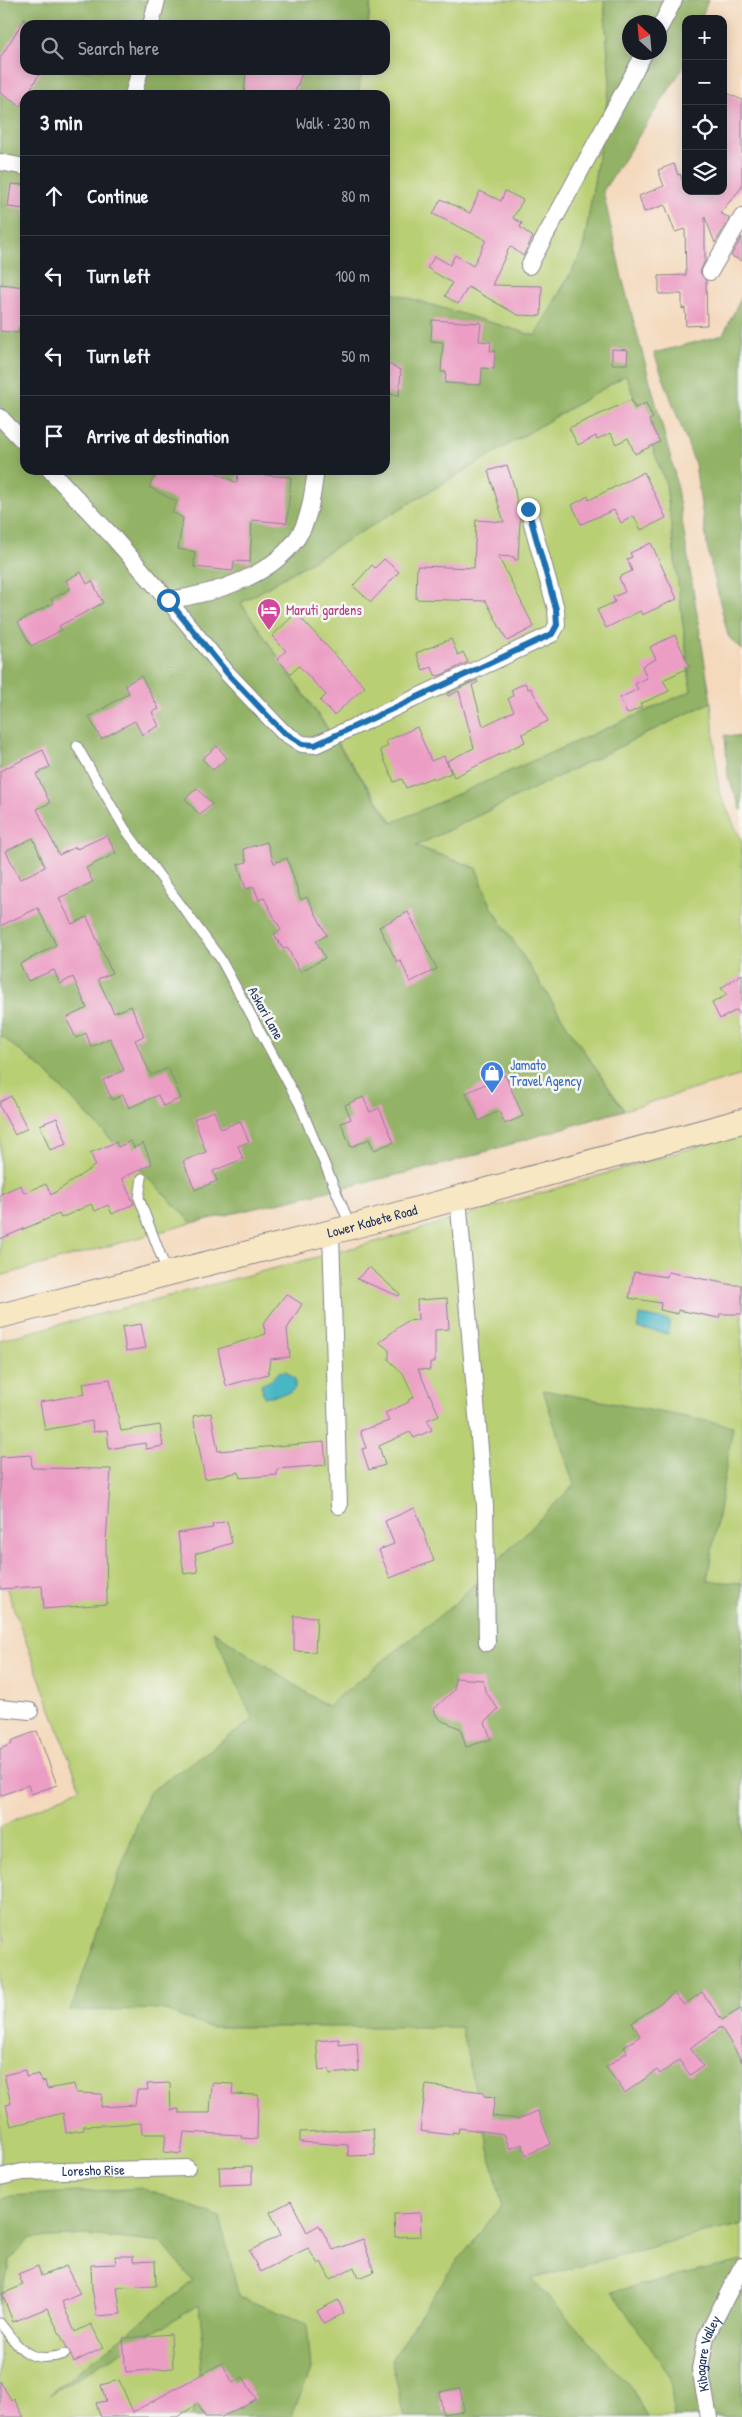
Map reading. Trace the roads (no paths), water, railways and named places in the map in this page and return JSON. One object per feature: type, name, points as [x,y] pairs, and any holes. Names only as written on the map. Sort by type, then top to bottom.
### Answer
[{"type":"main road","name":"Lower Kabete Road","points":[[0,1316],[167,1272],[341,1230],[742,1122]]},
{"type":"street","points":[[152,20],[156,0]]},
{"type":"street","points":[[666,15],[674,0]]},
{"type":"street","points":[[529,266],[641,60]]},
{"type":"street","points":[[135,90],[139,75]]},
{"type":"street","points":[[0,162],[20,167]]},
{"type":"street","points":[[710,272],[742,217]]},
{"type":"street","points":[[0,417],[20,438]]},
{"type":"street","points":[[55,475],[168,600],[228,674],[282,731],[302,744],[315,745],[552,634],[557,625],[556,609],[528,509]]},
{"type":"street","points":[[168,600],[199,596],[227,587],[268,565],[285,552],[296,540],[307,517],[315,475]]},
{"type":"street","points":[[458,1198],[485,1506],[488,1643]]},
{"type":"street","points":[[339,1506],[341,1230]]},
{"type":"street","points":[[0,1708],[30,1711]]},
{"type":"street","name":"Loresho Rise","points":[[0,2176],[22,2172],[187,2168]]},
{"type":"street","name":"Kibagare Valley","points":[[709,2417],[700,2369],[706,2337],[742,2266]]},
{"type":"lane","name":"Askari Lane","points":[[77,746],[125,829],[220,958],[299,1103],[341,1230]]},
{"type":"lane","points":[[142,1178],[138,1198],[167,1272]]},
{"type":"lane","points":[[0,2324],[17,2345],[30,2355],[48,2359],[65,2354]]},
{"type":"water","points":[[640,1315],[668,1320],[670,1324],[668,1334],[637,1328]]},
{"type":"water","points":[[286,1371],[295,1379],[295,1388],[290,1393],[264,1397],[261,1385],[270,1381],[279,1372]]},
{"type":"place","name":"Maruti gardens","points":[[269,631]]},
{"type":"place","name":"Jamato Travel Agency","points":[[492,1094]]}]
